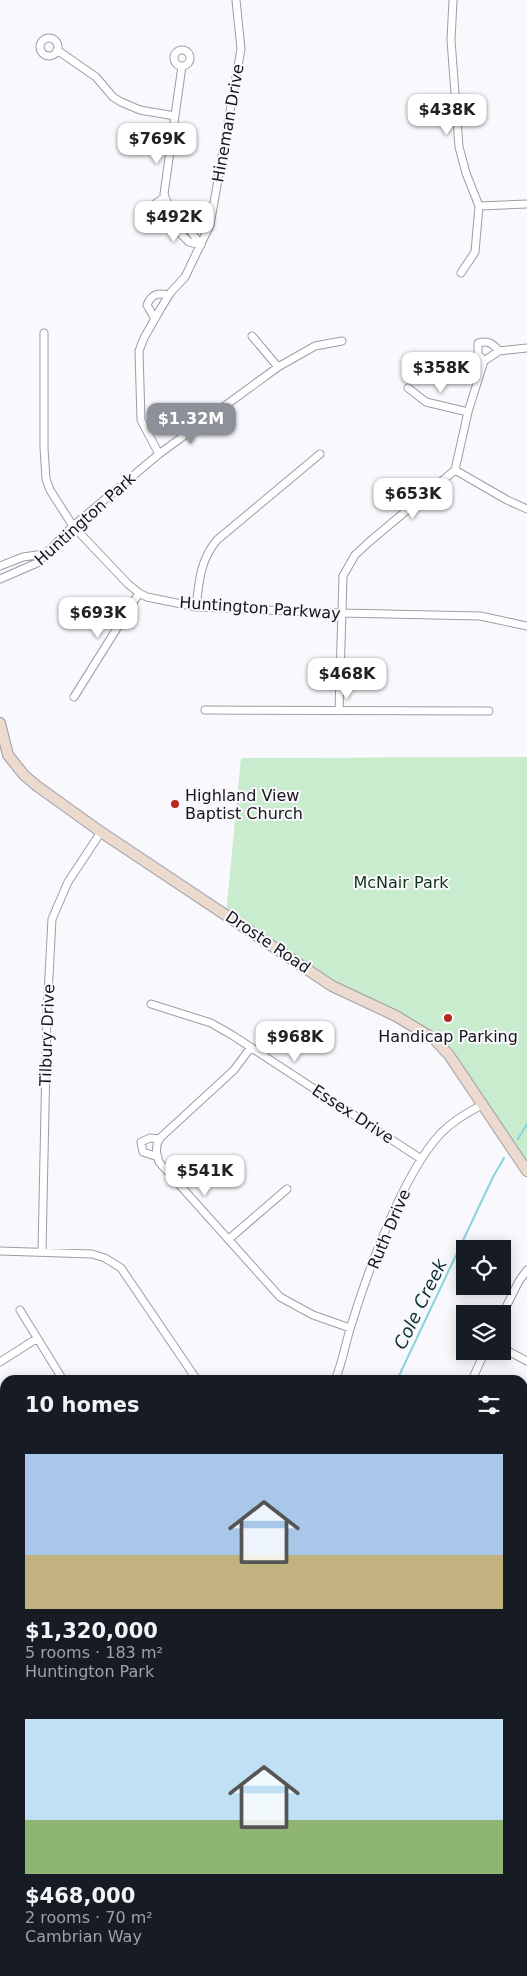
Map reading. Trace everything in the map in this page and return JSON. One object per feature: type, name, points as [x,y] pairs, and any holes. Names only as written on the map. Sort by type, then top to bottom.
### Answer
[{"type":"street","name":"Hineman Drive","points":[[159,454],[141,420],[139,351],[144,338],[169,294],[185,277],[210,225],[241,50],[236,0]]},
{"type":"street","points":[[452,0],[451,40],[459,148],[466,173],[480,206],[475,252],[461,273]]},
{"type":"street","points":[[57,50],[96,77],[113,97],[140,110],[175,116]]},
{"type":"street","points":[[173,218],[165,198],[182,66]]},
{"type":"street","points":[[165,198],[149,208],[149,216],[157,222],[173,218],[183,221],[202,245]]},
{"type":"street","points":[[480,206],[527,204]]},
{"type":"street","name":"Hineman Drive","points":[[156,319],[148,305],[150,298],[161,293],[169,294]]},
{"type":"street","name":"Huntington Parkway","points":[[44,333],[46,479],[61,509],[73,526],[139,593],[147,597],[196,607],[341,614],[480,616],[527,626]]},
{"type":"street","points":[[252,336],[278,367]]},
{"type":"street","name":"Huntington Park","points":[[0,580],[26,570],[37,563],[73,526],[159,454],[278,367],[315,346],[342,341]]},
{"type":"street","points":[[484,360],[478,354],[478,343],[486,341],[493,344],[499,351]]},
{"type":"street","points":[[339,710],[343,576],[355,555],[455,470],[468,412],[484,360],[499,351],[527,348]]},
{"type":"street","points":[[408,388],[426,402],[468,412]]},
{"type":"street","points":[[196,607],[199,577],[206,554],[217,540],[320,454]]},
{"type":"street","points":[[455,470],[507,500],[527,509]]},
{"type":"street","points":[[0,566],[23,557],[44,554]]},
{"type":"street","points":[[74,697],[139,593]]},
{"type":"street","points":[[205,710],[489,711]]},
{"type":"street","name":"Droste Road","points":[[0,722],[4,757],[24,775],[101,832],[332,986],[396,1016],[434,1039],[449,1055],[527,1171]]},
{"type":"street","name":"Tilbury Drive","points":[[42,1251],[52,919],[68,882],[101,832]]},
{"type":"street","name":"Essex Drive","points":[[151,1004],[211,1024],[251,1047],[421,1159]]},
{"type":"street","points":[[251,1047],[234,1070],[160,1139],[156,1149],[159,1162],[280,1298],[313,1315],[350,1328]]},
{"type":"street","name":"Ruth Drive","points":[[336,1375],[350,1328],[386,1231],[421,1159],[442,1132],[465,1114],[482,1105]]},
{"type":"street","points":[[158,1157],[143,1152],[141,1142],[150,1138],[160,1139]]},
{"type":"street","points":[[229,1239],[287,1189]]},
{"type":"street","points":[[0,1251],[92,1254],[105,1258],[121,1268],[194,1375]]},
{"type":"street","points":[[507,1305],[527,1270]]},
{"type":"street","points":[[20,1310],[60,1375]]},
{"type":"street","points":[[0,1362],[36,1339]]},
{"type":"street","points":[[511,1353],[527,1361]]},
{"type":"street","points":[[474,1375],[481,1360]]},
{"type":"green space","name":"McNair Park","points":[[527,757],[527,1172],[434,1039],[332,986],[226,914],[241,758]]},
{"type":"waterway","name":"Cole Creek","points":[[518,1139],[527,1124]]},
{"type":"waterway","name":"Cole Creek","points":[[399,1375],[493,1177],[504,1158]]},
{"type":"place","name":"Highland View Baptist Church","points":[[175,804]]},
{"type":"place","name":"Handicap Parking","points":[[448,1018]]}]
